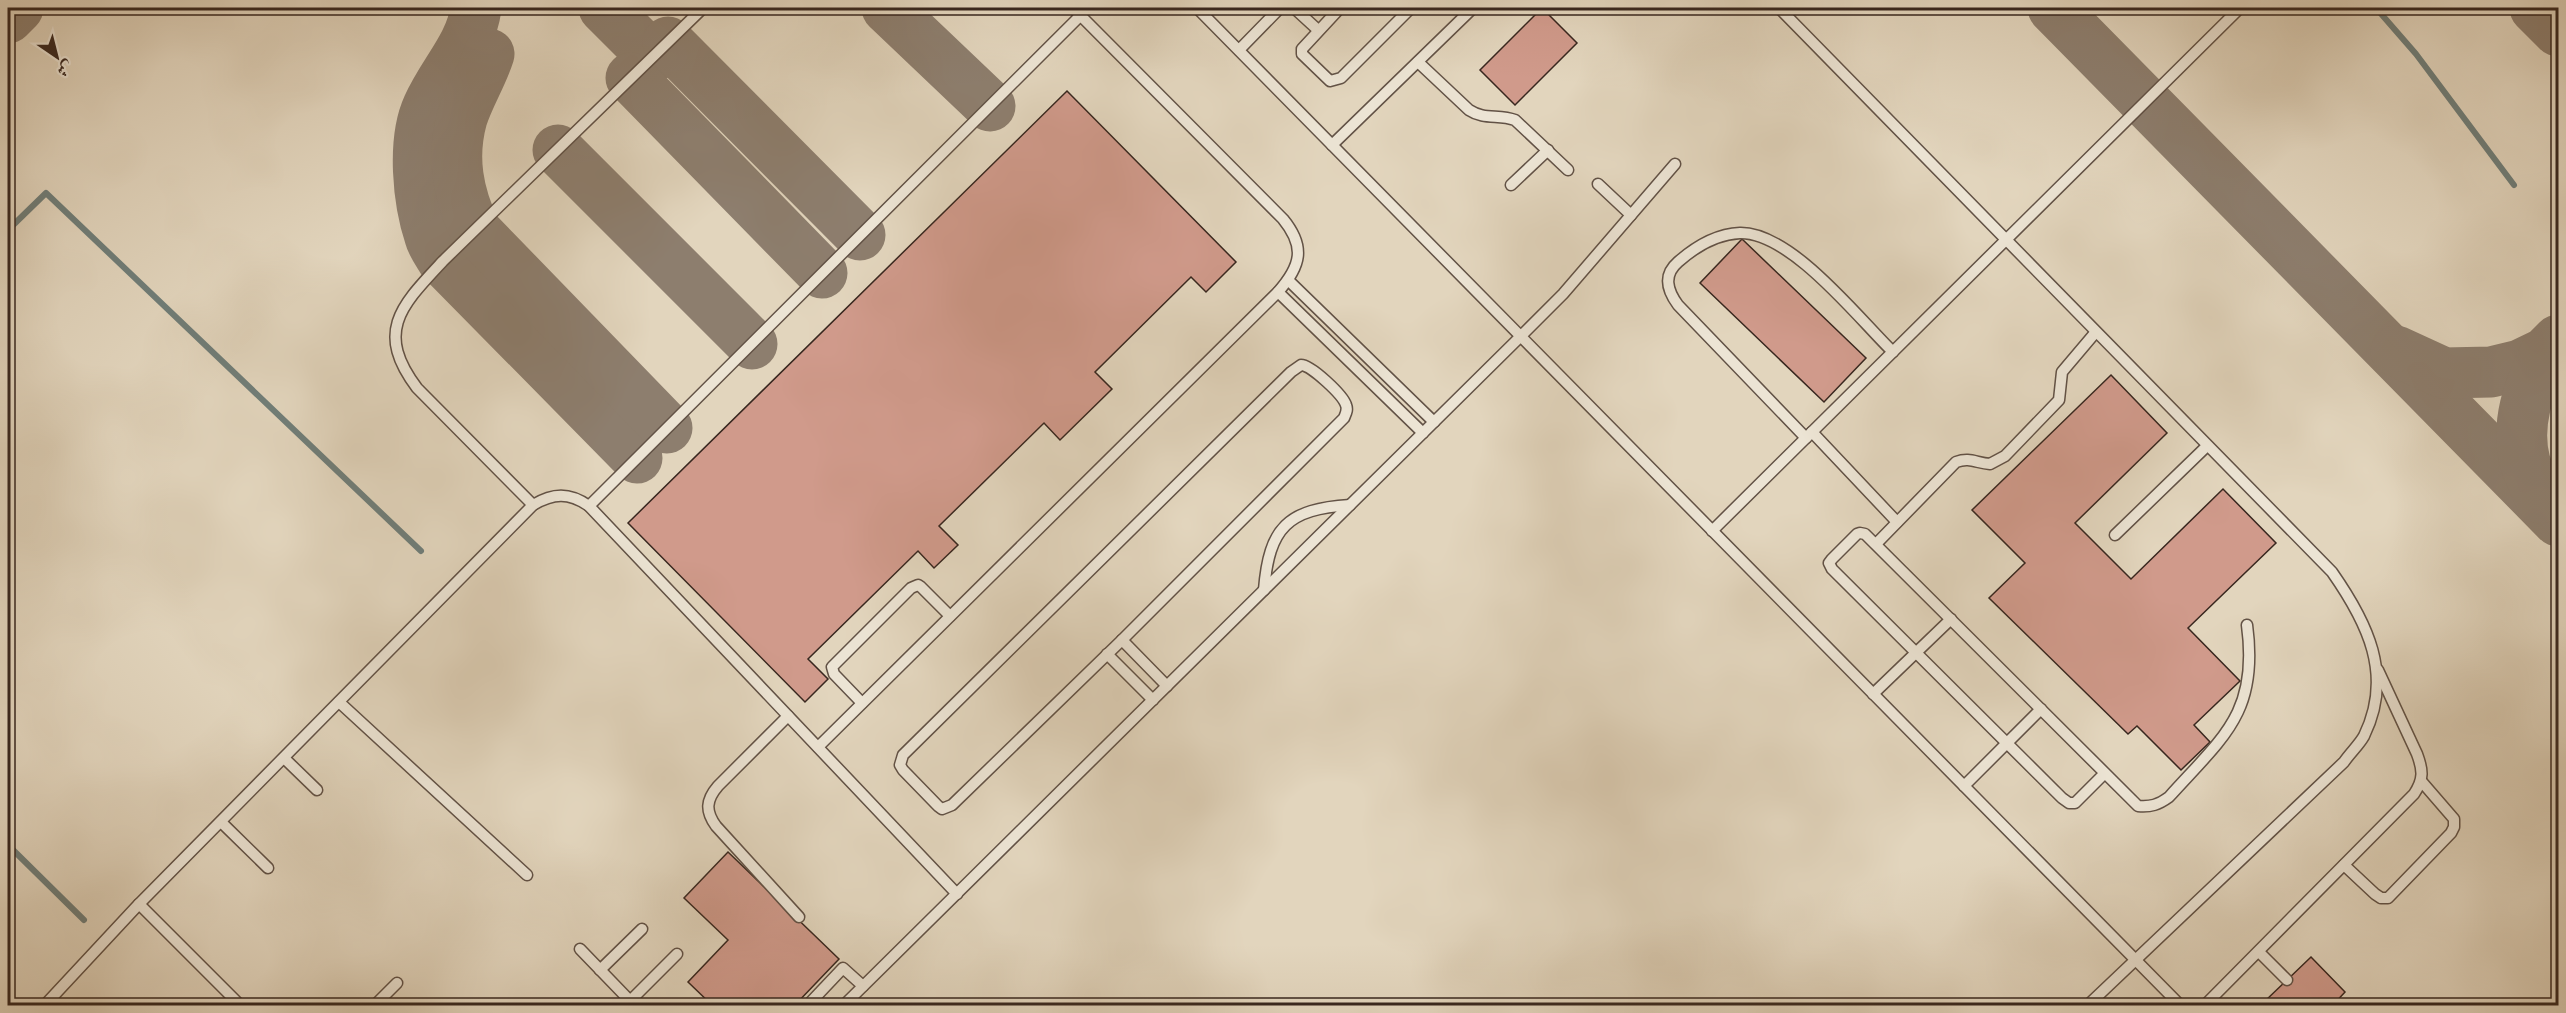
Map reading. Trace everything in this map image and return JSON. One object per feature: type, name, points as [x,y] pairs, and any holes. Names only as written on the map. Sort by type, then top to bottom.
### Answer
[{"type":"lane","points":[[533,505],[417,388],[401,367],[395,342],[399,316],[413,293],[443,261],[703,8]]},
{"type":"lane","points":[[1197,8],[2181,1005]]},
{"type":"lane","points":[[1206,17],[1215,8]]},
{"type":"lane","points":[[1239,50],[1280,8]]},
{"type":"lane","points":[[1294,8],[1318,30]]},
{"type":"lane","points":[[1340,8],[1305,44],[1302,54],[1325,78],[1336,81],[1411,8]]},
{"type":"lane","points":[[1332,145],[1473,8]]},
{"type":"lane","points":[[1779,8],[2332,572],[2354,604],[2370,636],[2377,668],[2420,760],[2422,782],[2414,794],[2204,1005]]},
{"type":"lane","points":[[1712,531],[2240,8]]},
{"type":"lane","points":[[589,506],[1077,11],[1294,232],[1299,248],[1297,266],[1278,291],[818,747]]},
{"type":"lane","points":[[1418,62],[1477,116],[1507,117],[1515,120],[1568,170]]},
{"type":"lane","points":[[1511,185],[1548,150]]},
{"type":"lane","points":[[848,1004],[863,986],[1563,294],[1675,164]]},
{"type":"lane","points":[[1598,184],[1631,215]]},
{"type":"lane","points":[[1893,352],[1809,266],[1785,249],[1763,238],[1742,233],[1724,236],[1703,244],[1672,267],[1667,280],[1669,293],[1678,305],[1897,522]]},
{"type":"lane","points":[[1288,280],[1434,422]]},
{"type":"lane","points":[[1278,291],[1423,433]]},
{"type":"lane","points":[[1876,544],[1956,462],[1974,459],[1990,464],[2005,456],[2059,400],[2062,372],[2096,333]]},
{"type":"lane","points":[[1301,365],[1312,368],[1346,402],[1347,413],[1344,418],[1122,640],[947,808],[942,809],[938,806],[900,765],[903,755],[1291,372],[1301,365]]},
{"type":"lane","points":[[2115,535],[2207,446]]},
{"type":"lane","points":[[44,1005],[140,904],[533,505],[548,497],[562,495],[577,497],[589,506],[957,894]]},
{"type":"lane","points":[[1264,590],[1269,553],[1275,538],[1285,525],[1298,515],[1313,509],[1350,505]]},
{"type":"lane","points":[[2104,774],[2080,799],[2075,803],[2069,803],[1830,566],[1832,559],[1860,532],[1865,534],[2138,806],[2149,807],[2160,804],[2169,797],[2223,737],[2239,712],[2248,684],[2251,655],[2247,625]]},
{"type":"lane","points":[[862,703],[834,674],[832,667],[911,588],[918,585],[921,587],[950,616]]},
{"type":"lane","points":[[1873,694],[1952,620]]},
{"type":"lane","points":[[1122,640],[1167,686]]},
{"type":"lane","points":[[1107,654],[1153,700]]},
{"type":"lane","points":[[2087,1005],[2344,762],[2363,736],[2375,703],[2377,668]]},
{"type":"lane","points":[[339,702],[527,875]]},
{"type":"lane","points":[[1964,786],[2041,709]]},
{"type":"lane","points":[[788,716],[718,786],[710,795],[707,806],[709,817],[716,826],[799,916]]},
{"type":"lane","points":[[284,758],[317,790]]},
{"type":"lane","points":[[2344,865],[2380,898],[2388,898],[2451,833],[2454,819],[2422,782]]},
{"type":"lane","points":[[221,822],[268,868]]},
{"type":"lane","points":[[140,904],[241,1005]]},
{"type":"lane","points":[[600,970],[642,929]]},
{"type":"lane","points":[[580,949],[632,1003],[677,954]]},
{"type":"lane","points":[[2259,952],[2287,980]]},
{"type":"lane","points":[[807,1005],[843,968],[863,986]]},
{"type":"lane","points":[[374,1005],[397,983]]},
{"type":"building","points":[[1542,8],[1577,43],[1515,105],[1480,70]]},
{"type":"building","points":[[1067,91],[1236,262],[1206,292],[1191,277],[1095,372],[1112,389],[1060,440],[1044,423],[939,526],[958,545],[934,568],[918,551],[808,659],[828,679],[805,702],[628,523]]},
{"type":"building","points":[[1742,239],[1866,358],[1824,402],[1700,283]]},
{"type":"building","points":[[2111,375],[2167,433],[2075,523],[2131,579],[2223,489],[2276,543],[2188,628],[2240,681],[2194,725],[2210,742],[2181,770],[2137,726],[2128,734],[1989,598],[2025,563],[1972,510]]},
{"type":"building","points":[[728,852],[839,959],[794,1006],[713,1006],[688,982],[728,940],[684,898]]},
{"type":"building","points":[[2311,957],[2345,992],[2332,1006],[2269,1006],[2265,1001]]},
{"type":"waterway","points":[[2376,8],[2416,54],[2514,185]]},
{"type":"waterway","points":[[8,230],[46,193],[421,551]]},
{"type":"waterway","points":[[8,845],[84,920]]},
{"type":"taxiway","points":[[8,18],[18,8]]},
{"type":"taxiway","points":[[476,8],[463,47],[434,94],[423,120],[418,171],[422,206],[431,240],[443,261],[637,458]]},
{"type":"taxiway","points":[[604,8],[653,57]]},
{"type":"taxiway","points":[[887,8],[990,106]]},
{"type":"taxiway","points":[[2053,8],[2558,521]]},
{"type":"taxiway","points":[[2535,8],[2558,31]]},
{"type":"taxiway","points":[[668,42],[860,235]]},
{"type":"taxiway","points":[[489,54],[462,118],[457,147],[458,176],[464,203],[475,230],[667,428]]},
{"type":"taxiway","points":[[631,78],[822,273]]},
{"type":"taxiway","points":[[558,150],[752,344]]},
{"type":"taxiway","points":[[2396,351],[2444,373],[2491,372],[2520,365],[2545,353],[2558,340]]},
{"type":"taxiway","points":[[2540,498],[2525,462],[2522,434],[2525,406],[2545,353]]}]
